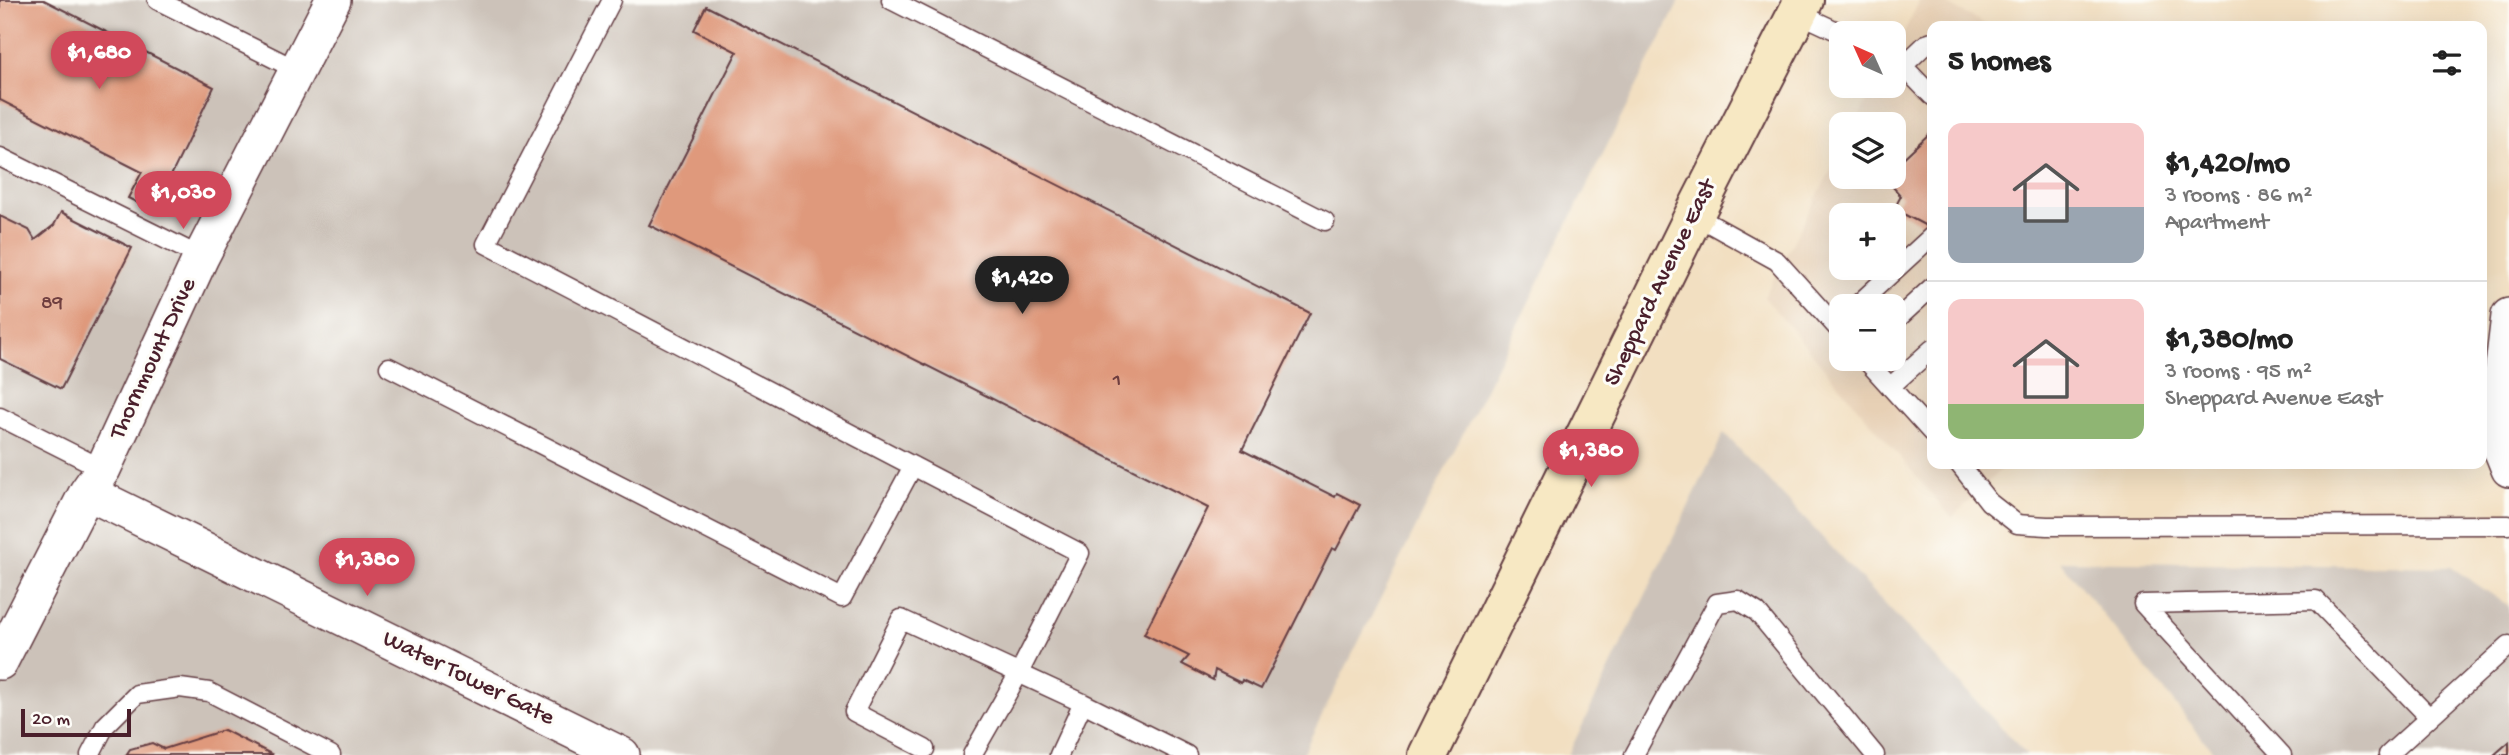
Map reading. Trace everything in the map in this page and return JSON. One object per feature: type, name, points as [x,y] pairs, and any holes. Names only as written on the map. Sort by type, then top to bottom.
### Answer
[{"type":"main road","name":"Sheppard Avenue East","points":[[1428,755],[1694,215],[1801,6]]},
{"type":"street","name":"Thornmount Drive","points":[[0,662],[95,480],[201,257],[333,0]]},
{"type":"street","points":[[2509,316],[2495,434],[2509,468]]},
{"type":"street","name":"Water Tower Gate","points":[[95,480],[622,755]]},
{"type":"lane","points":[[156,0],[297,69]]},
{"type":"lane","points":[[612,0],[486,244],[1080,553],[1020,673],[972,755]]},
{"type":"lane","points":[[891,0],[1325,221]]},
{"type":"lane","points":[[1801,6],[1829,25]]},
{"type":"lane","points":[[1906,58],[1927,44]]},
{"type":"lane","points":[[1906,71],[1927,91]]},
{"type":"lane","points":[[0,157],[201,257]]},
{"type":"lane","points":[[1694,215],[1777,261],[1829,316]]},
{"type":"lane","points":[[1869,294],[1927,241]]},
{"type":"lane","points":[[1906,311],[1927,292]]},
{"type":"lane","points":[[1890,387],[1927,354]]},
{"type":"lane","points":[[389,367],[842,598],[913,466]]},
{"type":"lane","points":[[1875,371],[1924,416]]},
{"type":"lane","points":[[0,417],[95,480]]},
{"type":"lane","points":[[1964,469],[1989,502],[2017,524],[2509,525]]},
{"type":"lane","points":[[1633,755],[1717,603],[1738,600],[1757,612],[1875,755]]},
{"type":"lane","points":[[2282,755],[2143,604],[2316,600],[2429,717]]},
{"type":"lane","points":[[925,749],[854,712],[901,619],[1020,673],[1187,755]]},
{"type":"lane","points":[[2388,755],[2509,645]]},
{"type":"lane","points":[[90,755],[105,726],[137,694],[180,688],[209,692],[331,755]]},
{"type":"lane","points":[[1059,755],[1083,703]]},
{"type":"shaded area","points":[[0,0],[1680,0],[1302,755],[0,755]]},
{"type":"shaded area","points":[[1920,0],[1938,0],[1979,21],[1927,21],[1927,469],[2001,469],[1952,518],[1764,297],[1829,174],[1829,189],[1906,189],[1906,112],[1861,112],[1869,98],[1906,98],[1906,27]]},
{"type":"shaded area","points":[[1724,433],[2027,755],[1568,755]]},
{"type":"shaded area","points":[[2060,561],[2451,567],[2509,606],[2509,755],[2216,755]]},
{"type":"building","points":[[0,0],[44,0],[214,87],[154,211],[128,198],[142,172],[0,100]]},
{"type":"building","points":[[706,6],[1310,313],[1242,450],[1335,497],[1337,493],[1360,505],[1336,550],[1332,548],[1261,689],[1215,670],[1213,680],[1182,664],[1189,656],[1144,634],[1208,508],[649,225],[737,52],[694,30]]},
{"type":"building","points":[[1927,136],[1927,226],[1906,215],[1906,203],[1897,203],[1901,196],[1895,189],[1906,189],[1906,156]]},
{"type":"building","points":[[61,212],[132,248],[61,389],[0,359],[0,216],[29,230],[35,240],[54,225]]},
{"type":"building","points":[[224,730],[273,755],[126,755],[130,749],[152,743],[164,749]]},
{"type":"building","points":[[2509,742],[2509,755],[2494,755]]}]
